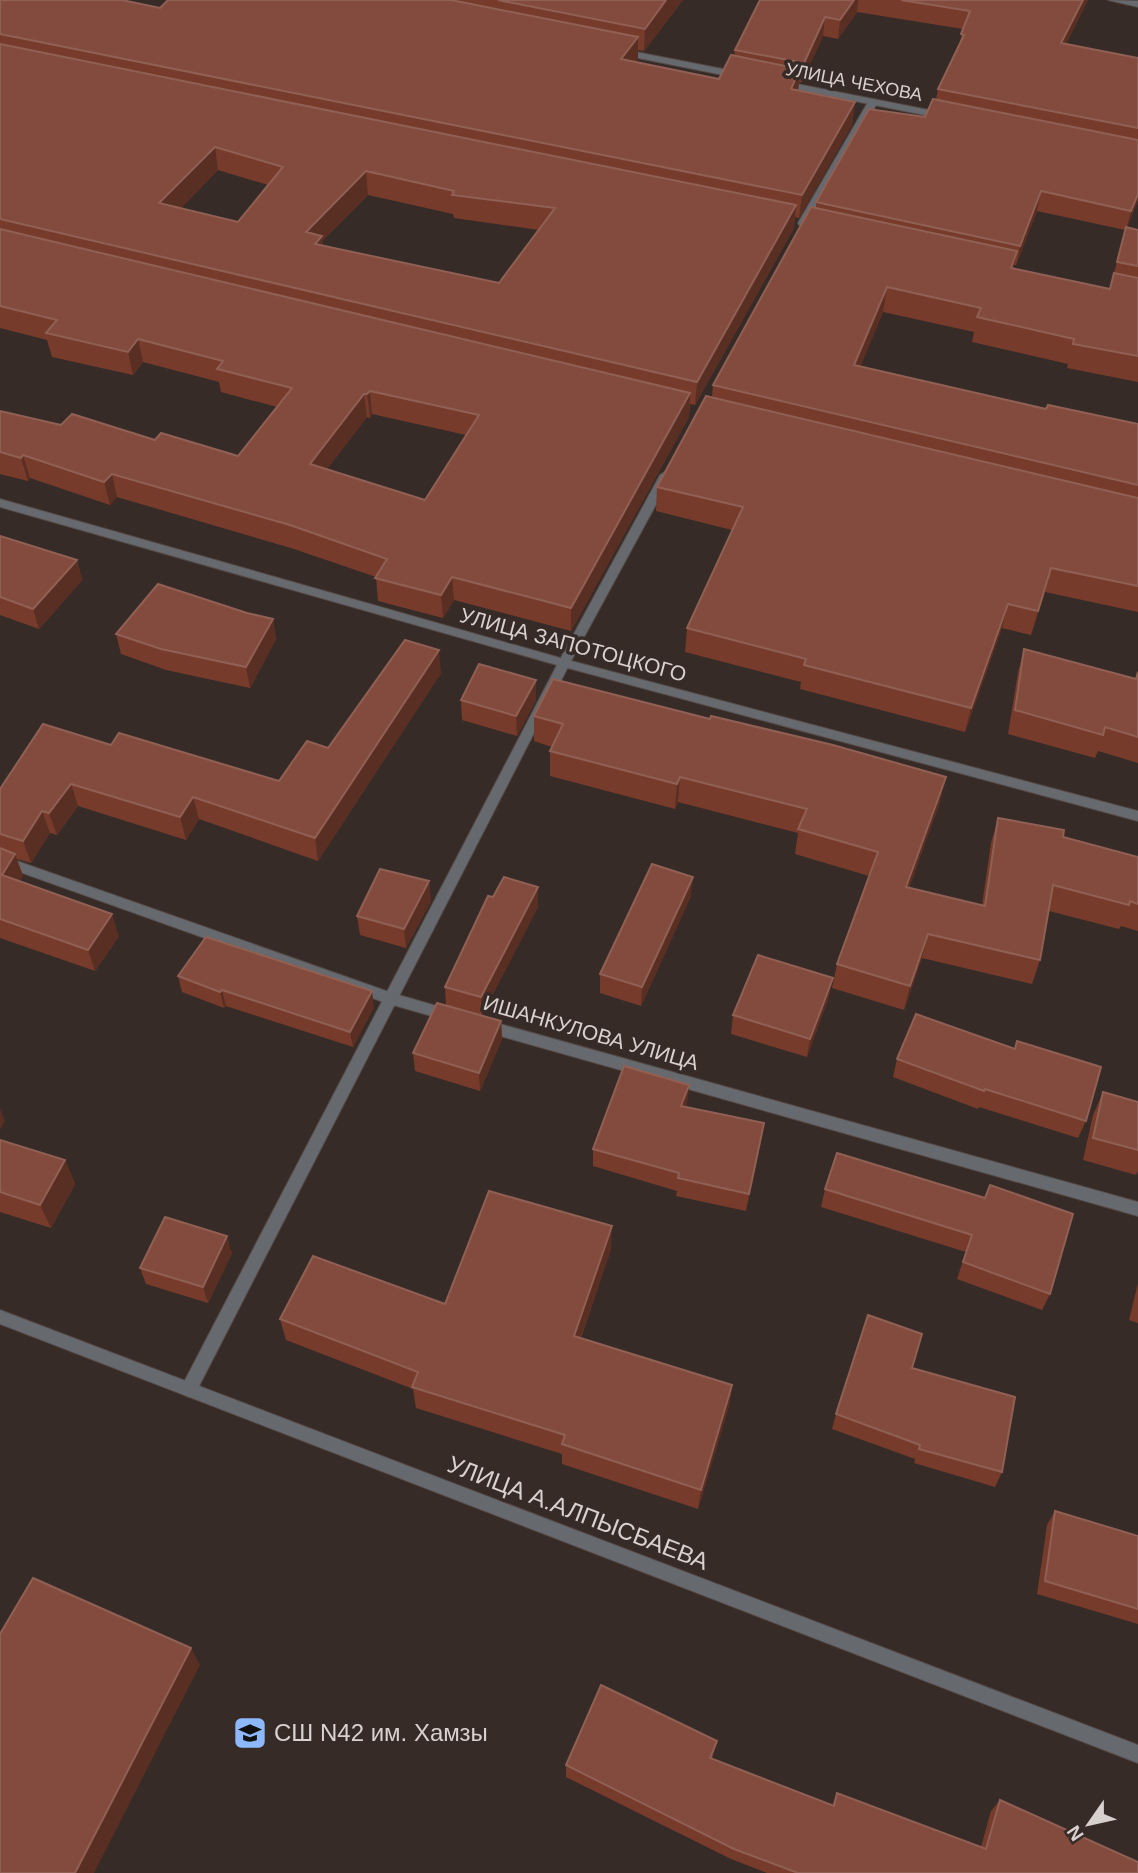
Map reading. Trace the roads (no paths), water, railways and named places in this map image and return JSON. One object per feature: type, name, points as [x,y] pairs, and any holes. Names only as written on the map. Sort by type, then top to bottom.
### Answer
[{"type":"street","points":[[1112,0],[1138,4]]},
{"type":"street","points":[[615,51],[751,78]]},
{"type":"street","name":"УЛИЦА ЧЕХОВА","points":[[765,80],[953,117]]},
{"type":"street","points":[[801,227],[873,102]]},
{"type":"street","points":[[189,1389],[564,663],[674,461]]},
{"type":"street","name":"УЛИЦА ЗАПОТОЦКОГО","points":[[0,503],[564,663],[1138,816]]},
{"type":"street","name":"ИШАНКУЛОВА УЛИЦА","points":[[0,860],[391,999],[1138,1209]]},
{"type":"street","name":"УЛИЦА А.АЛПЫСБАЕВА","points":[[0,1317],[1138,1754]]},
{"type":"place","name":"СШ N42 им. Хамзы","points":[[250,1733]]}]
